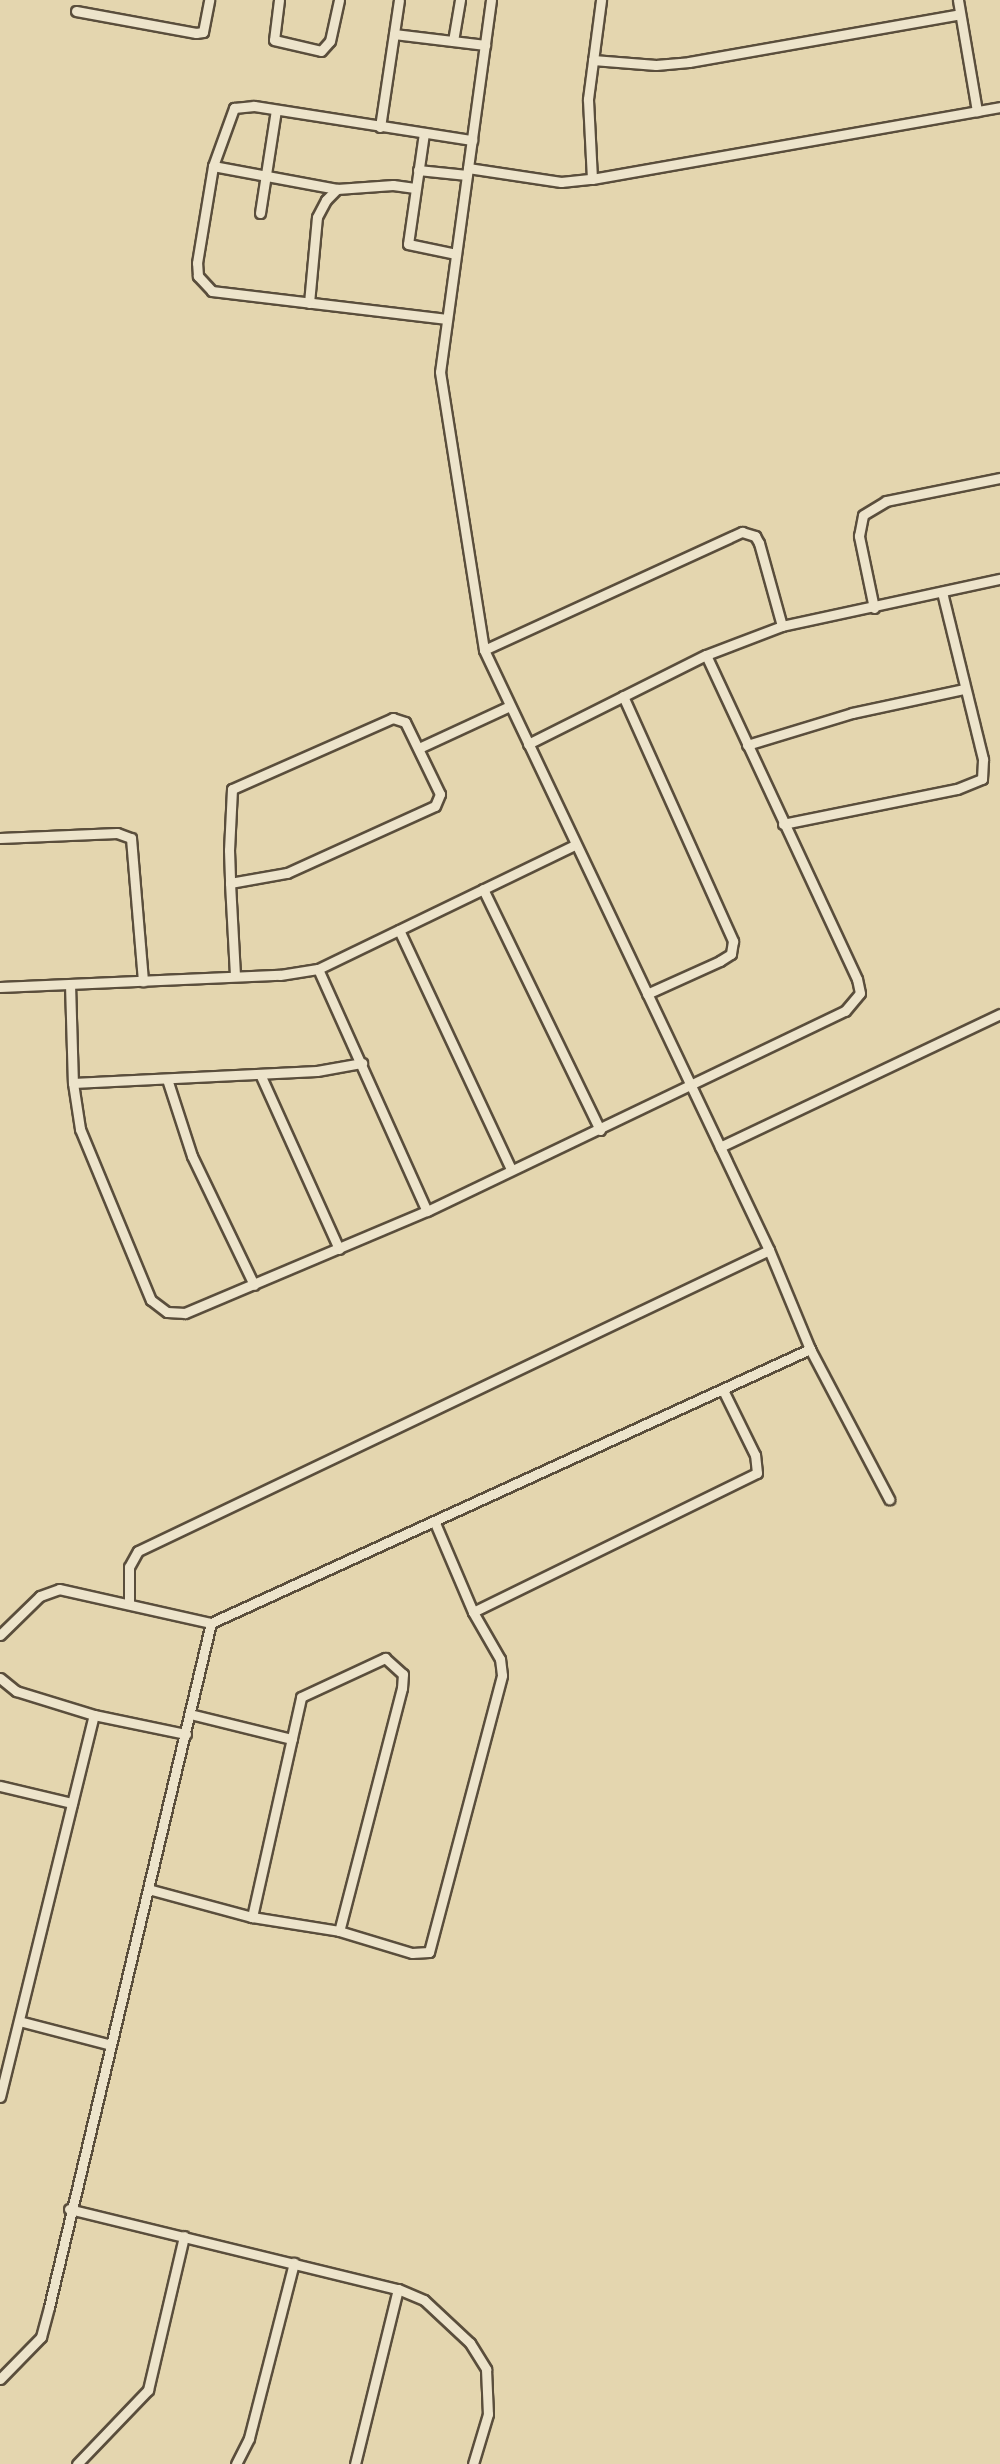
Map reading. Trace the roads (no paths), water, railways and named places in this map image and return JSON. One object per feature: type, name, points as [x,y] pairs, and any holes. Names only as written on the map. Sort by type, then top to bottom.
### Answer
[{"type":"street","points":[[76,11],[196,33],[203,32],[209,0]]},
{"type":"street","points":[[279,0],[274,40],[320,51],[330,41],[339,0]]},
{"type":"street","points":[[380,127],[399,0]]},
{"type":"street","points":[[453,41],[460,0]]},
{"type":"street","points":[[491,0],[440,372],[484,650],[574,845],[769,1250],[810,1349],[889,1499]]},
{"type":"street","points":[[592,179],[586,134],[601,0]]},
{"type":"street","points":[[958,0],[977,111]]},
{"type":"street","points":[[593,60],[656,65],[689,62],[961,14]]},
{"type":"street","points":[[394,34],[485,45]]},
{"type":"street","points":[[418,170],[467,172],[561,182],[592,179],[1000,107]]},
{"type":"street","points":[[447,319],[212,291],[198,276],[213,166],[234,108],[276,110],[472,140]]},
{"type":"street","points":[[260,213],[276,110]]},
{"type":"street","points":[[424,133],[408,244],[456,254]]},
{"type":"street","points":[[213,166],[337,189],[393,185],[415,188]]},
{"type":"street","points":[[309,303],[317,217],[337,189]]},
{"type":"street","points":[[874,608],[859,536],[863,515],[886,501],[1000,478]]},
{"type":"street","points":[[484,650],[742,532],[755,536],[759,543],[782,626]]},
{"type":"street","points":[[528,744],[706,655],[782,626],[1000,579]]},
{"type":"street","points":[[783,824],[957,789],[982,779],[983,759],[942,592]]},
{"type":"street","points":[[70,984],[73,1083],[80,1129],[151,1300],[167,1312],[185,1313],[426,1211],[845,1011],[860,993],[706,655]]},
{"type":"street","points":[[747,745],[852,713],[964,689]]},
{"type":"street","points":[[624,696],[733,941],[731,954],[720,961],[647,994]]},
{"type":"street","points":[[419,748],[510,706]]},
{"type":"street","points":[[230,883],[287,873],[435,806],[440,794],[405,722],[393,718],[287,768],[236,785],[230,795],[230,883],[236,976]]},
{"type":"street","points":[[0,838],[117,834],[131,838],[143,981]]},
{"type":"street","points":[[0,987],[236,976],[318,969],[574,845]]},
{"type":"street","points":[[483,889],[600,1130]]},
{"type":"street","points":[[399,930],[511,1169]]},
{"type":"street","points":[[318,969],[426,1211]]},
{"type":"street","points":[[720,1147],[1000,1014]]},
{"type":"street","points":[[73,1083],[260,1074],[362,1063]]},
{"type":"street","points":[[260,1074],[339,1249]]},
{"type":"street","points":[[167,1079],[192,1156],[254,1285]]},
{"type":"street","points":[[129,1603],[129,1567],[138,1551],[769,1250]]},
{"type":"street","points":[[0,1635],[40,1596],[59,1589],[211,1623],[435,1523],[810,1349]]},
{"type":"street","points":[[473,1612],[757,1473],[755,1455],[723,1390]]},
{"type":"street","points":[[148,1889],[252,1917],[339,1931],[422,1955],[435,1943],[502,1675],[500,1659],[473,1612],[435,1523]]},
{"type":"street","points":[[0,2379],[41,2337],[69,2209],[111,2045],[211,1623]]},
{"type":"street","points":[[252,1917],[301,1697],[385,1658],[403,1674],[339,1931]]},
{"type":"street","points":[[0,1678],[16,1691],[94,1715],[186,1734]]},
{"type":"street","points":[[190,1714],[292,1739]]},
{"type":"street","points":[[0,2096],[94,1715]]},
{"type":"street","points":[[0,1786],[72,1803]]},
{"type":"street","points":[[19,2021],[111,2045]]},
{"type":"street","points":[[69,2209],[398,2289],[434,2308],[470,2343],[486,2368],[488,2414],[473,2464]]},
{"type":"street","points":[[76,2464],[148,2390],[184,2236]]},
{"type":"street","points":[[236,2464],[250,2438],[294,2263]]},
{"type":"street","points":[[355,2464],[398,2289]]}]
